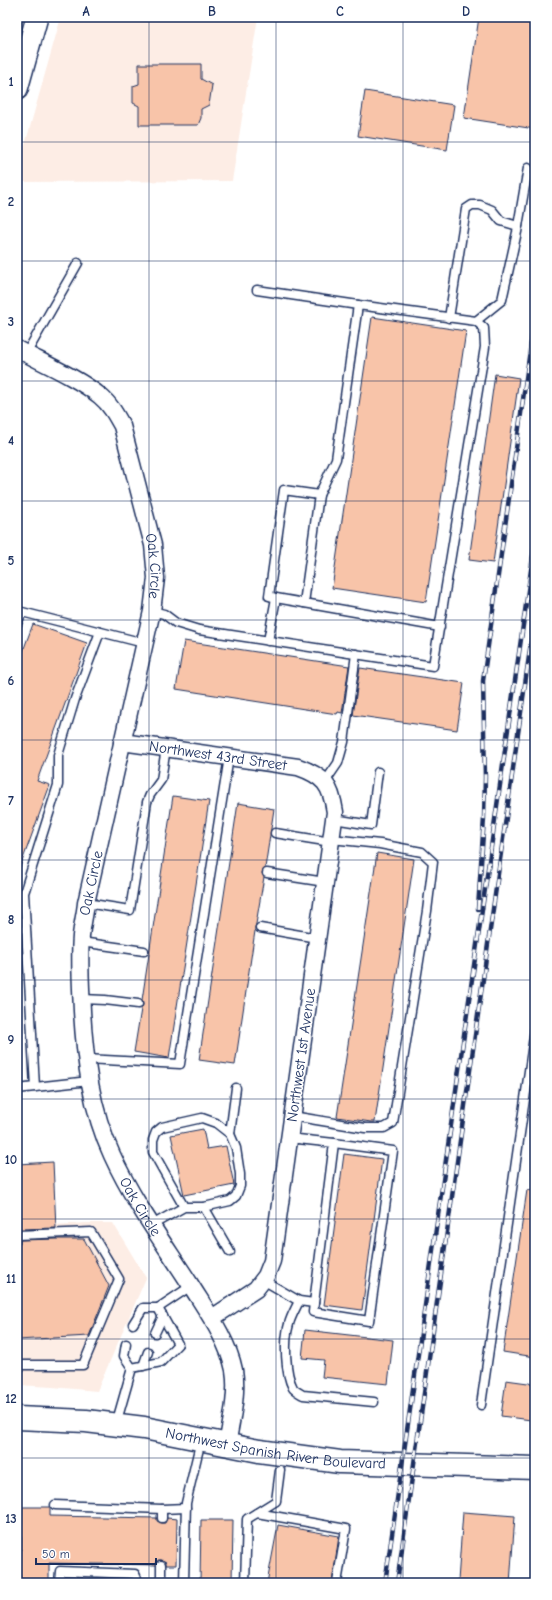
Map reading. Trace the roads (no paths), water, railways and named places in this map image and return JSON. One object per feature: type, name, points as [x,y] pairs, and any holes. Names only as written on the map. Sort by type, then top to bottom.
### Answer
[{"type":"main road","name":"Northwest Spanish River Boulevard","points":[[17,1418],[56,1419],[116,1424],[144,1428],[227,1445],[340,1462],[535,1468]]},
{"type":"street","points":[[17,89],[37,17]]},
{"type":"street","name":"Oak Circle","points":[[21,351],[87,387],[101,397],[113,410],[122,426],[153,545],[156,578],[152,611],[86,903],[81,942],[82,999],[86,1059],[89,1081],[99,1119],[111,1154],[127,1186],[212,1318],[229,1354],[234,1372],[233,1408],[227,1445]]},
{"type":"street","name":"Northwest 43rd Street","points":[[122,742],[298,767],[313,772]]},
{"type":"street","name":"Northwest 1st Avenue","points":[[212,1318],[256,1289],[266,1276],[272,1261],[335,812],[333,796],[325,782],[313,772]]},
{"type":"lane","points":[[476,322],[502,300],[518,226],[528,168]]},
{"type":"lane","points":[[449,318],[466,209],[472,205],[480,205],[492,210],[501,221],[518,226]]},
{"type":"lane","points":[[21,351],[78,263]]},
{"type":"lane","points":[[152,611],[164,614],[176,623],[186,627],[434,666],[485,347],[484,328],[476,322],[257,290]]},
{"type":"lane","points":[[304,603],[319,495],[336,459],[358,305]]},
{"type":"lane","points":[[319,495],[284,490],[269,596],[440,627]]},
{"type":"lane","points":[[268,640],[276,598]]},
{"type":"lane","points":[[17,624],[22,612],[144,643]]},
{"type":"lane","points":[[35,1087],[24,893],[58,785],[58,756],[70,713],[100,632]]},
{"type":"lane","points":[[325,782],[338,763],[344,742],[356,654]]},
{"type":"lane","points":[[86,903],[130,910],[147,802],[150,795],[161,780],[166,748]]},
{"type":"lane","points":[[86,1059],[180,1064],[229,757]]},
{"type":"lane","points":[[334,819],[370,825],[378,772]]},
{"type":"lane","points":[[275,833],[331,841],[380,844],[422,852],[433,862],[393,1123],[384,1128],[364,1128],[292,1116]]},
{"type":"lane","points":[[268,873],[325,882]]},
{"type":"lane","points":[[260,928],[317,938]]},
{"type":"lane","points":[[81,942],[144,951]]},
{"type":"lane","points":[[82,999],[138,1004]]},
{"type":"lane","points":[[481,1405],[534,1047],[535,1029]]},
{"type":"lane","points":[[17,1089],[89,1081]]},
{"type":"lane","points":[[230,1134],[236,1088]]},
{"type":"lane","points":[[152,1226],[184,1207],[204,1207],[230,1201],[236,1196],[240,1186],[240,1174],[236,1148],[230,1134],[216,1122],[202,1118],[162,1127],[156,1132],[153,1140],[153,1152],[184,1207]]},
{"type":"lane","points":[[289,1138],[334,1143],[393,1151],[369,1321],[313,1312],[334,1143]]},
{"type":"lane","points":[[204,1207],[230,1252]]},
{"type":"lane","points":[[17,1235],[91,1232],[119,1279],[83,1365],[17,1365]]},
{"type":"lane","points":[[263,1280],[299,1301],[314,1303]]},
{"type":"lane","points":[[133,1324],[143,1308],[158,1308],[191,1286]]},
{"type":"lane","points":[[299,1301],[289,1323],[286,1339],[286,1356],[290,1378],[294,1389],[303,1395],[374,1402]]},
{"type":"lane","points":[[132,1368],[161,1362],[178,1344],[158,1308]]},
{"type":"lane","points":[[155,1333],[163,1316]]},
{"type":"lane","points":[[116,1424],[132,1368],[124,1356],[126,1344]]},
{"type":"lane","points":[[143,1366],[148,1352]]},
{"type":"lane","points":[[184,1583],[186,1508],[189,1486],[201,1440]]},
{"type":"lane","points":[[245,1583],[247,1519],[276,1501],[280,1470]]},
{"type":"lane","points":[[55,1505],[162,1509],[186,1508]]},
{"type":"lane","points":[[162,1509],[162,1518]]},
{"type":"lane","points":[[257,1513],[346,1529],[337,1583]]},
{"type":"lane","points":[[161,1565],[161,1583]]},
{"type":"lane","points":[[59,1583],[60,1571],[135,1574],[139,1583]]},
{"type":"railway","points":[[478,909],[485,777],[483,681],[535,315]]},
{"type":"railway","points":[[385,1583],[535,542]]},
{"type":"railway","points":[[397,1583],[535,614]]}]
